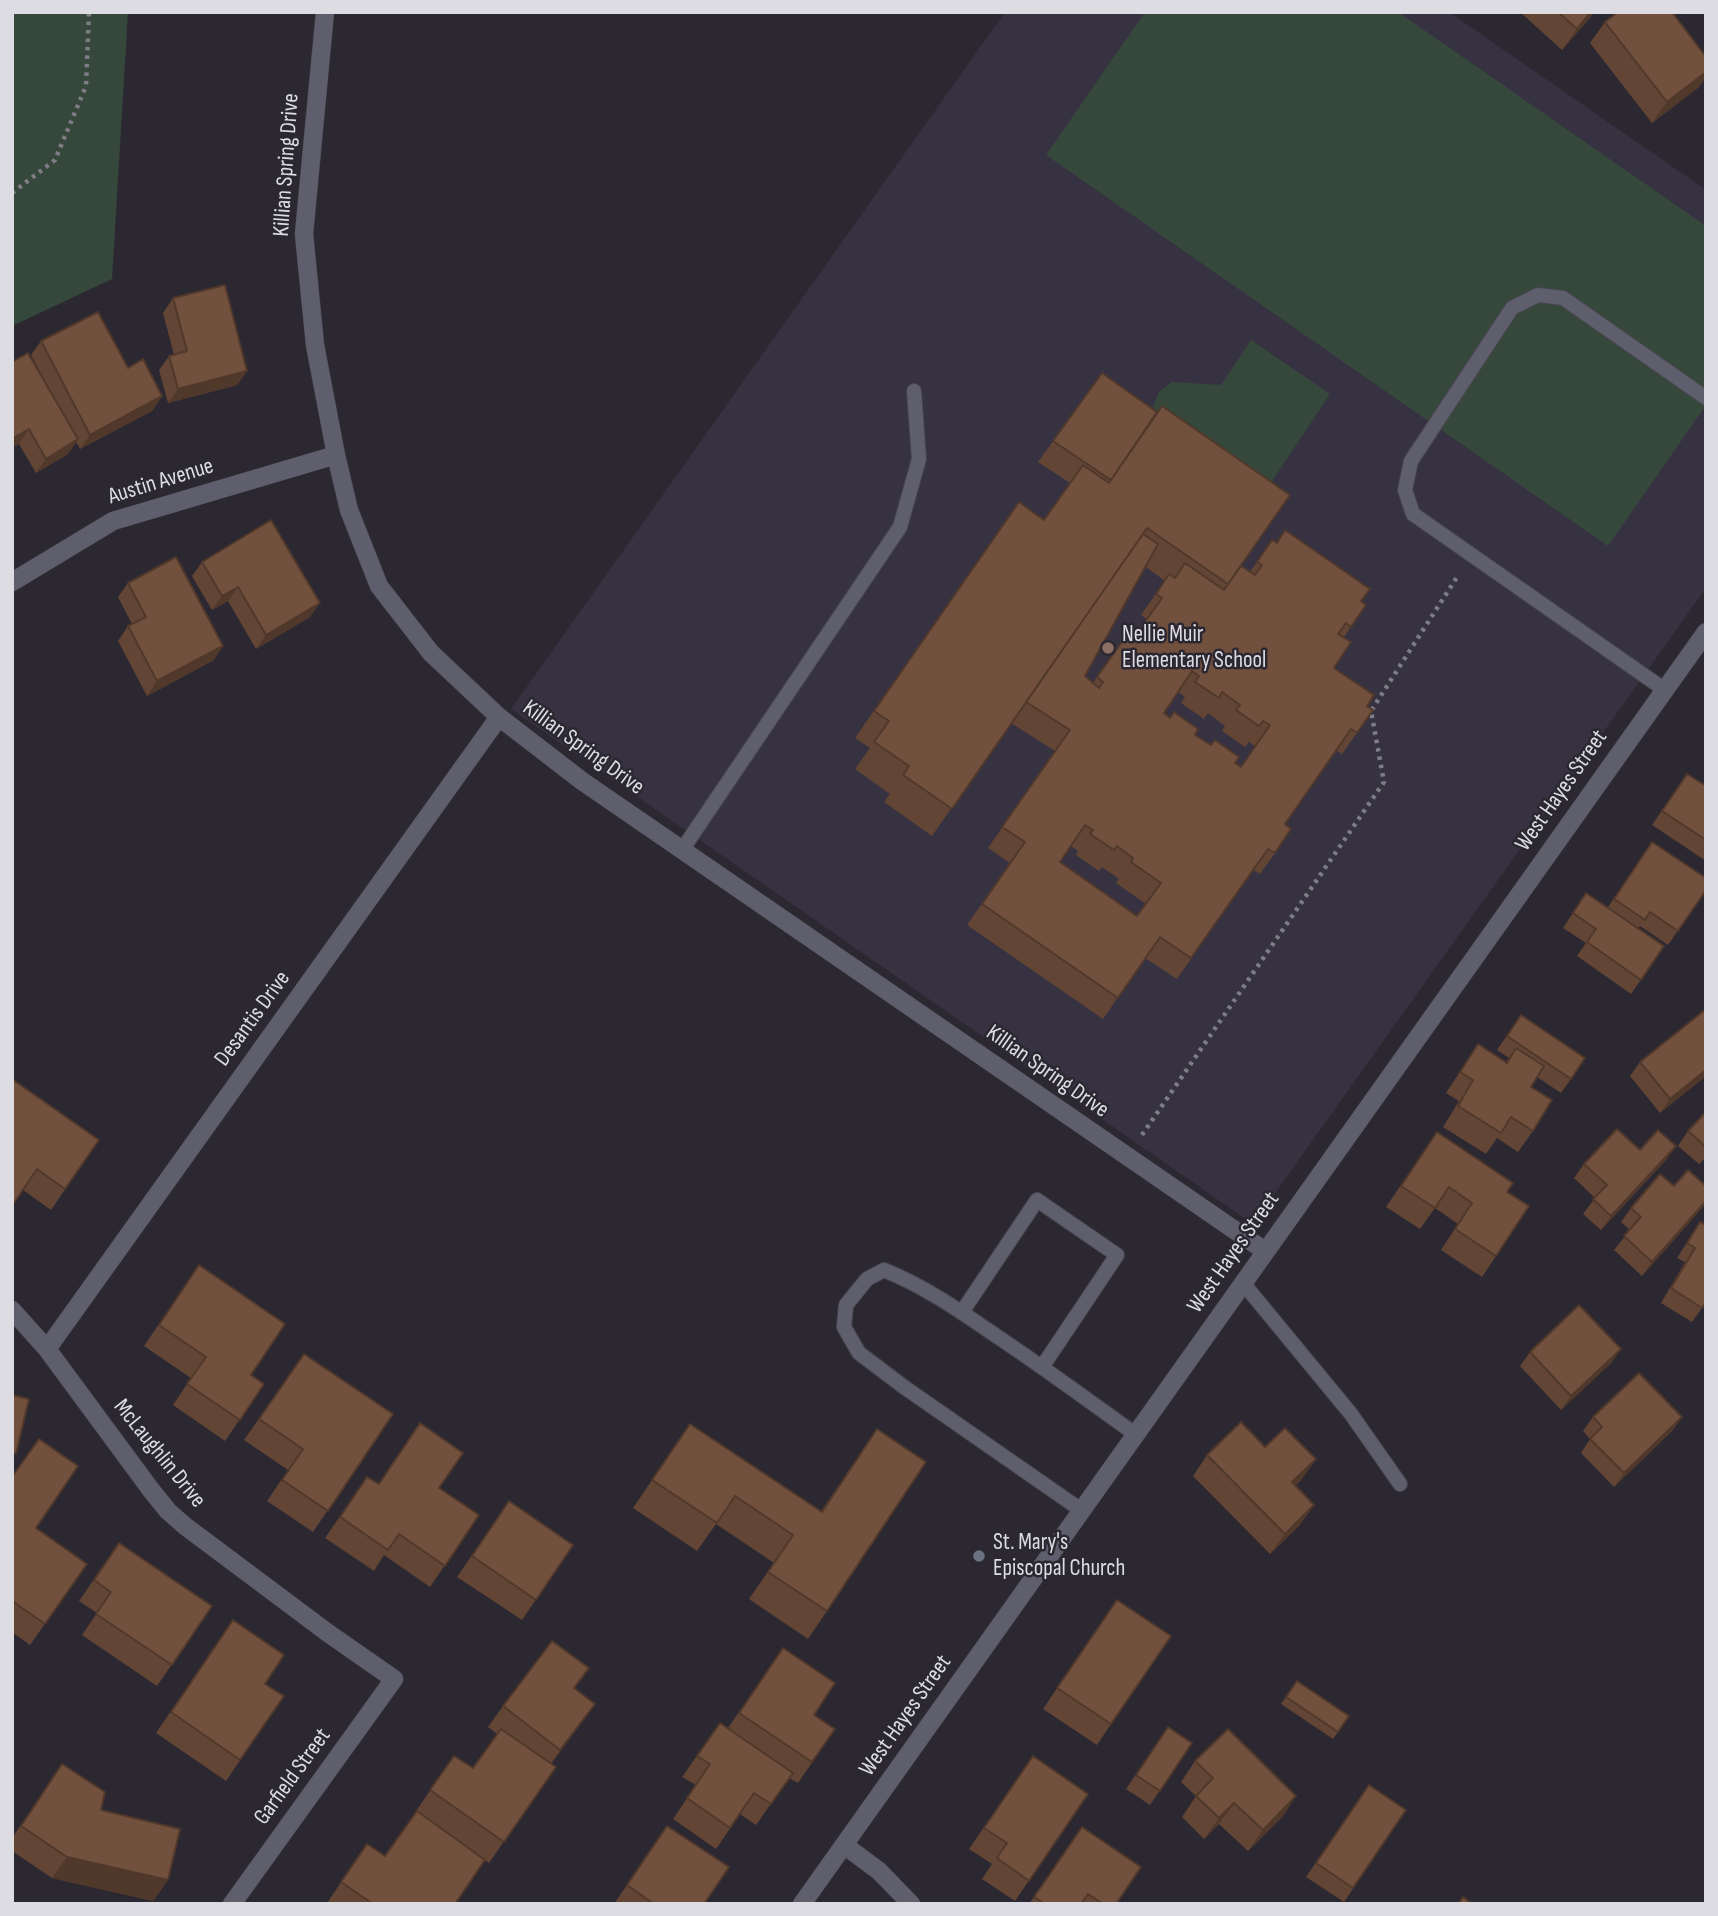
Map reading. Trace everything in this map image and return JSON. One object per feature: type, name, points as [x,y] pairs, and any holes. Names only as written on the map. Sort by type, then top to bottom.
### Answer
[{"type":"street","name":"Killian Spring Drive","points":[[325,12],[304,233],[315,345],[336,455],[349,510],[379,586],[431,653],[499,717],[582,781],[1265,1251]]},
{"type":"street","name":"Austin Avenue","points":[[12,582],[113,521],[336,455]]},
{"type":"street","name":"West Hayes Street","points":[[802,1904],[1706,632]]},
{"type":"street","name":"Desantis Drive","points":[[47,1349],[499,717]]},
{"type":"street","name":"McLaughlin Drive","points":[[12,1310],[47,1349],[151,1490],[176,1518],[328,1633],[394,1679]]},
{"type":"street","name":"Garfield Street","points":[[232,1904],[394,1679]]},
{"type":"street","points":[[844,1845],[879,1871],[911,1904]]},
{"type":"lane","points":[[1665,690],[1413,514],[1405,490],[1411,461],[1512,308],[1538,295],[1563,299],[1706,398]]},
{"type":"lane","points":[[682,850],[900,527],[919,459],[914,391]]},
{"type":"lane","points":[[962,1312],[1037,1200],[1118,1255],[1042,1367]]},
{"type":"lane","points":[[1081,1510],[859,1353],[844,1327],[846,1305],[867,1279],[884,1270],[910,1281],[962,1312],[1135,1434]]},
{"type":"lane","points":[[1243,1283],[1351,1414],[1400,1484]]},
{"type":"path","points":[[12,193],[55,160],[86,86],[89,12]]},
{"type":"path","points":[[1127,1156],[1384,782],[1371,711],[1471,555]]},
{"type":"shaded area","name":"Nellie Muir Elementary School","points":[[1005,12],[1449,12],[1706,190],[1706,588],[1253,1224],[511,709]]},
{"type":"green space","points":[[12,12],[128,12],[112,279],[12,326]]},
{"type":"green space","points":[[1145,12],[1398,12],[1706,226],[1706,405],[1608,546],[1046,155]]},
{"type":"green space","points":[[1251,340],[1330,394],[1260,499],[1152,409],[1159,392],[1172,382],[1221,385]]},
{"type":"building","points":[[1558,12],[1591,12],[1577,29]]},
{"type":"building","points":[[1618,12],[1672,12],[1706,57],[1706,72],[1667,102],[1605,22]]},
{"type":"building","points":[[225,285],[247,371],[178,389],[169,356],[187,351],[173,298]]},
{"type":"building","points":[[98,312],[128,368],[143,359],[162,396],[90,435],[41,341]]},
{"type":"building","points":[[28,353],[78,439],[46,459],[29,429],[12,439],[12,362]]},
{"type":"building","points":[[1102,373],[1157,412],[1111,480],[1053,441]]},
{"type":"building","points":[[1162,406],[1290,495],[1228,584],[1147,528],[952,809],[903,775],[909,766],[874,742],[889,721],[874,711],[1019,502],[1044,520],[1083,465],[1109,483]]},
{"type":"building","points":[[271,520],[320,603],[266,635],[238,587],[222,596],[202,562]]},
{"type":"building","name":"Nellie Muir Elementary School","points":[[1285,530],[1370,589],[1361,601],[1366,605],[1351,627],[1346,623],[1338,634],[1351,642],[1334,668],[1374,695],[1367,706],[1373,710],[1357,733],[1351,729],[1285,824],[1291,829],[1275,853],[1268,849],[1191,958],[1160,937],[1118,998],[982,904],[1025,842],[1002,827],[1070,730],[1026,702],[1143,534],[1158,544],[1085,676],[1099,688],[1103,682],[1097,677],[1129,632],[1135,636],[1162,598],[1156,594],[1169,574],[1175,578],[1185,563],[1224,590],[1241,566],[1255,575],[1262,565],[1257,562],[1272,540],[1277,543]],"holes":[[[1192,671],[1199,676],[1195,682],[1219,698],[1222,692],[1240,705],[1236,710],[1259,726],[1263,721],[1270,725],[1241,767],[1235,763],[1239,757],[1215,740],[1211,745],[1195,735],[1198,729],[1174,712],[1170,718],[1164,713]],[[1085,825],[1093,830],[1090,834],[1114,850],[1117,846],[1133,858],[1131,862],[1161,883],[1137,916],[1060,862]]]},
{"type":"building","points":[[176,557],[223,646],[157,681],[128,626],[146,617],[128,583]]},
{"type":"building","points":[[1687,774],[1706,786],[1706,840],[1662,811]]},
{"type":"building","points":[[1652,842],[1706,878],[1706,890],[1678,931],[1650,912],[1645,920],[1614,899]]},
{"type":"building","points":[[1586,893],[1664,946],[1641,980],[1587,942],[1596,929],[1573,913]]},
{"type":"building","points":[[1706,1009],[1706,1070],[1670,1099],[1640,1062]]},
{"type":"building","points":[[1521,1015],[1585,1058],[1571,1079],[1507,1036]]},
{"type":"building","points":[[1478,1044],[1507,1063],[1516,1048],[1544,1066],[1531,1087],[1552,1100],[1533,1131],[1511,1117],[1501,1133],[1458,1106],[1473,1080],[1460,1072]]},
{"type":"building","points":[[12,1079],[99,1140],[65,1189],[37,1169],[14,1203],[12,1202]]},
{"type":"building","points":[[1706,1112],[1706,1147],[1688,1131]]},
{"type":"building","points":[[1617,1129],[1640,1150],[1658,1130],[1676,1146],[1611,1216],[1593,1199],[1607,1185],[1584,1164]]},
{"type":"building","points":[[1437,1132],[1513,1183],[1507,1192],[1529,1206],[1496,1256],[1455,1229],[1472,1203],[1449,1187],[1435,1208],[1401,1186]]},
{"type":"building","points":[[1688,1170],[1706,1186],[1706,1201],[1652,1262],[1624,1236],[1641,1217],[1631,1208],[1660,1174],[1674,1186]]},
{"type":"building","points":[[1700,1222],[1706,1225],[1706,1302],[1702,1308],[1671,1288],[1695,1248],[1687,1243]]},
{"type":"building","points":[[199,1265],[285,1324],[251,1375],[264,1384],[240,1420],[187,1384],[206,1357],[159,1325]]},
{"type":"building","points":[[1579,1305],[1621,1349],[1571,1396],[1530,1352]]},
{"type":"building","points":[[304,1354],[393,1414],[328,1511],[282,1480],[303,1449],[259,1419]]},
{"type":"building","points":[[1639,1373],[1682,1417],[1624,1473],[1590,1439],[1602,1427],[1593,1417]]},
{"type":"building","points":[[12,1395],[29,1399],[16,1454],[12,1453]]},
{"type":"building","points":[[1241,1422],[1265,1447],[1285,1428],[1316,1459],[1292,1482],[1314,1505],[1285,1534],[1207,1455]]},
{"type":"building","points":[[420,1423],[463,1453],[439,1488],[479,1515],[445,1566],[399,1534],[388,1550],[340,1517],[367,1477],[379,1484]]},
{"type":"building","points":[[690,1424],[822,1512],[877,1429],[926,1462],[827,1611],[768,1572],[793,1535],[735,1496],[717,1523],[652,1480]]},
{"type":"building","points":[[39,1439],[78,1466],[36,1528],[87,1564],[45,1624],[12,1601],[12,1477]]},
{"type":"building","points":[[509,1501],[573,1545],[536,1600],[472,1556]]},
{"type":"building","points":[[119,1543],[212,1606],[172,1665],[96,1614],[111,1592],[94,1580]]},
{"type":"building","points":[[1117,1600],[1171,1636],[1111,1724],[1057,1688]]},
{"type":"building","points":[[233,1620],[284,1655],[265,1684],[284,1696],[240,1760],[171,1712]]},
{"type":"building","points":[[552,1641],[589,1668],[574,1688],[595,1704],[560,1750],[503,1706]]},
{"type":"building","points":[[783,1648],[835,1683],[814,1715],[835,1729],[812,1762],[739,1713]]},
{"type":"building","points":[[1297,1681],[1349,1716],[1338,1732],[1286,1697]]},
{"type":"building","points":[[720,1723],[793,1773],[771,1804],[754,1793],[730,1828],[687,1798],[710,1764],[697,1756]]},
{"type":"building","points":[[1168,1727],[1192,1743],[1160,1791],[1136,1775]]},
{"type":"building","points":[[501,1729],[556,1767],[504,1842],[430,1790],[454,1756],[473,1768]]},
{"type":"building","points":[[1228,1729],[1296,1796],[1263,1830],[1234,1803],[1219,1818],[1196,1796],[1213,1778],[1195,1761]]},
{"type":"building","points":[[1033,1756],[1088,1794],[1029,1881],[997,1858],[1007,1843],[984,1828]]},
{"type":"building","points":[[62,1764],[105,1792],[101,1810],[180,1829],[168,1880],[67,1857],[21,1826]]},
{"type":"building","points":[[1369,1785],[1406,1810],[1353,1888],[1316,1863]]},
{"type":"building","points":[[417,1811],[485,1860],[455,1904],[373,1904],[341,1882],[367,1844],[385,1856]]},
{"type":"building","points":[[667,1826],[729,1867],[704,1904],[654,1904],[627,1885]]},
{"type":"building","points":[[1082,1827],[1141,1867],[1116,1904],[1103,1904],[1088,1894],[1081,1904],[1045,1904],[1034,1897]]},
{"type":"building","points":[[1463,1897],[1472,1904],[1458,1904]]},
{"type":"place","name":"Nellie Muir Elementary School","points":[[1108,648]]},
{"type":"place","name":"St. Mary's Episcopal Church","points":[[979,1556]]}]
